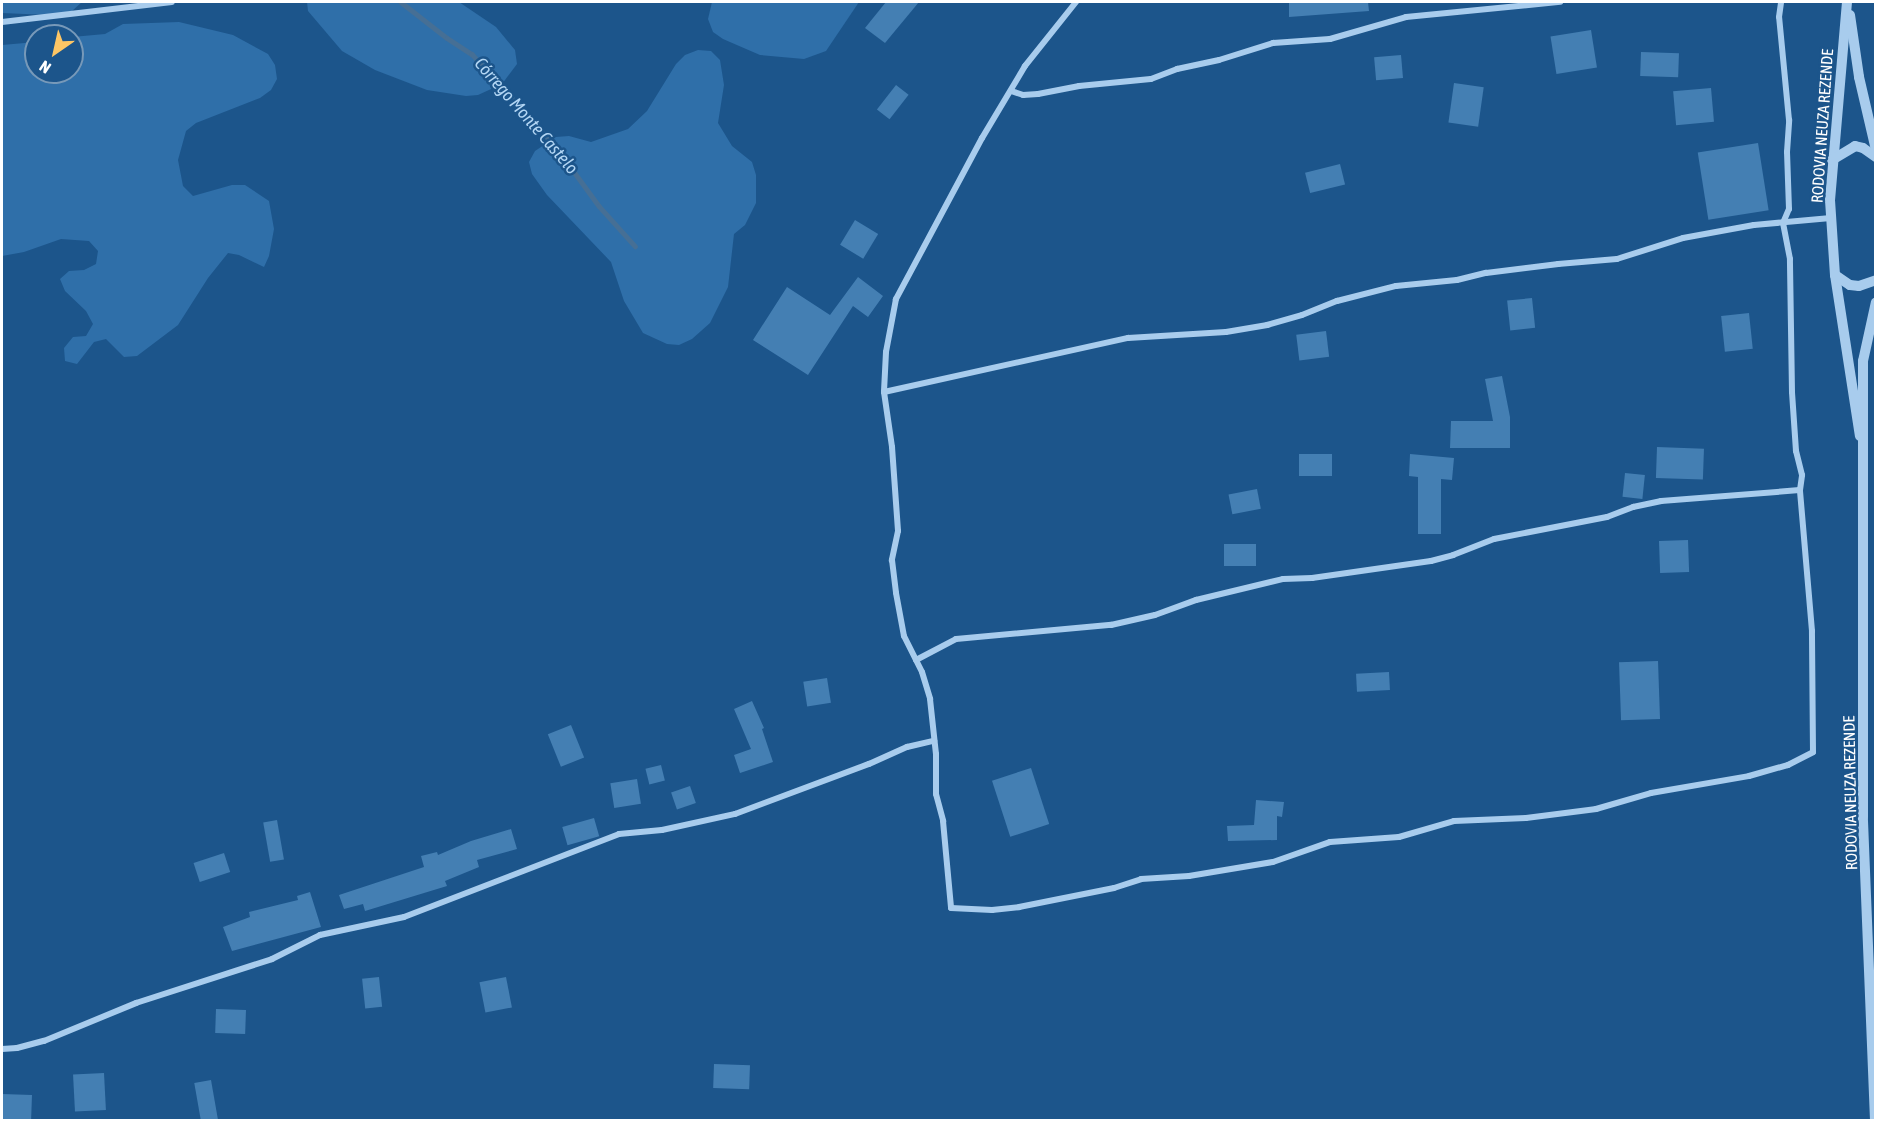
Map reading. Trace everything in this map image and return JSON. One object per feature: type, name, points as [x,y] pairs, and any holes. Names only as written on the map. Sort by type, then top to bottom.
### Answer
[{"type":"street","points":[[2,22],[172,2]]},
{"type":"street","points":[[1076,2],[1025,66],[982,138],[896,298],[886,352],[884,392],[898,524],[892,560],[904,636],[927,685],[934,741],[936,794],[943,821],[951,908],[1019,907],[1114,888],[1141,879],[1189,876],[1273,862],[1330,842],[1386,839],[1454,821],[1526,818],[1596,809],[1651,793],[1758,774],[1788,765],[1813,752],[1812,631],[1800,490],[1802,475],[1796,451],[1792,392],[1790,259],[1783,223],[1789,209],[1787,152],[1789,120],[1779,16],[1781,2]]},
{"type":"street","points":[[1011,91],[1023,95],[1038,94],[1079,86],[1151,79],[1177,69],[1219,60],[1272,43],[1330,39],[1406,17],[1560,2]]},
{"type":"street","name":"RODOVIA NEUZA REZENDE","points":[[1848,2],[1859,77],[1875,150]]},
{"type":"street","name":"RODOVIA NEUZA REZENDE","points":[[1848,2],[1832,160],[1831,218],[1834,276],[1865,466]]},
{"type":"street","points":[[1832,160],[1855,146],[1863,148],[1875,157]]},
{"type":"street","points":[[884,392],[1136,337],[1226,332],[1267,325],[1302,315],[1338,300],[1396,285],[1617,259],[1683,238],[1747,226],[1831,218]]},
{"type":"street","points":[[1834,276],[1850,285],[1859,286],[1875,280]]},
{"type":"street","name":"RODOVIA NEUZA REZENDE","points":[[1875,302],[1863,362],[1865,466],[1863,817],[1875,1120]]},
{"type":"street","points":[[916,660],[956,639],[1111,625],[1283,579],[1312,578],[1431,561],[1453,555],[1494,538],[1607,518],[1633,507],[1661,501],[1800,490]]},
{"type":"street","points":[[2,1049],[17,1048],[44,1041],[135,1003],[272,959],[320,935],[404,916],[619,834],[662,830],[735,814],[869,764],[907,747],[934,741]]},
{"type":"shaded area","points":[[2,2],[82,2],[72,11],[48,15],[2,13]]},
{"type":"shaded area","points":[[307,2],[459,2],[496,27],[515,50],[517,64],[502,84],[478,95],[466,96],[427,90],[375,70],[342,51],[308,11]]},
{"type":"shaded area","points":[[712,2],[859,2],[826,51],[804,59],[760,55],[723,39],[713,32],[708,19]]},
{"type":"shaded area","points":[[179,22],[233,35],[268,54],[275,65],[277,79],[271,90],[260,98],[196,123],[186,131],[178,160],[183,186],[193,196],[232,185],[245,185],[269,201],[274,229],[269,256],[264,267],[239,255],[228,253],[208,278],[178,325],[137,356],[124,357],[106,339],[94,342],[77,364],[65,361],[64,348],[73,337],[86,336],[93,324],[86,311],[65,291],[60,279],[69,271],[84,270],[96,264],[98,251],[89,241],[61,239],[24,252],[2,256],[2,45],[24,43],[24,84],[84,84],[84,36],[105,34],[123,24]]},
{"type":"shaded area","points":[[698,50],[711,51],[720,60],[724,85],[718,123],[732,146],[752,162],[756,175],[756,203],[745,225],[734,234],[728,287],[710,323],[692,339],[679,345],[667,344],[643,333],[624,301],[611,262],[547,195],[532,174],[529,162],[535,151],[556,137],[569,136],[591,142],[628,129],[647,111],[676,64],[685,55]]},
{"type":"building","points":[[886,2],[919,2],[885,43],[865,28]]},
{"type":"building","points":[[1289,2],[1368,2],[1369,11],[1289,17]]},
{"type":"building","points":[[1591,30],[1597,68],[1556,74],[1551,36]]},
{"type":"building","points":[[1641,52],[1679,53],[1678,77],[1640,76]]},
{"type":"building","points":[[1401,55],[1403,78],[1376,80],[1374,57]]},
{"type":"building","points":[[1454,83],[1484,87],[1478,127],[1448,123]]},
{"type":"building","points":[[896,85],[909,95],[890,119],[877,109]]},
{"type":"building","points":[[1711,88],[1714,122],[1676,125],[1673,91]]},
{"type":"building","points":[[1758,143],[1769,210],[1708,220],[1698,153]]},
{"type":"building","points":[[1340,164],[1345,184],[1310,193],[1305,173]]},
{"type":"building","points":[[855,220],[878,234],[863,259],[840,245]]},
{"type":"building","points":[[858,277],[883,296],[868,317],[853,306],[808,375],[753,340],[787,287],[830,315]]},
{"type":"building","points":[[1532,298],[1535,328],[1510,330],[1507,301]]},
{"type":"building","points":[[1749,313],[1753,349],[1725,352],[1721,316]]},
{"type":"building","points":[[1326,331],[1329,357],[1299,360],[1296,335]]},
{"type":"building","points":[[1502,376],[1510,417],[1510,448],[1450,448],[1451,421],[1493,421],[1485,379]]},
{"type":"building","points":[[1657,447],[1704,449],[1703,480],[1656,478]]},
{"type":"building","points":[[1299,454],[1332,454],[1332,476],[1299,476]]},
{"type":"building","points":[[1410,454],[1454,458],[1452,480],[1441,479],[1441,534],[1418,534],[1418,477],[1409,476]]},
{"type":"building","points":[[1625,473],[1645,475],[1642,499],[1622,497]]},
{"type":"building","points":[[1257,489],[1261,509],[1232,514],[1229,495]]},
{"type":"building","points":[[1688,540],[1689,572],[1660,573],[1659,541]]},
{"type":"building","points":[[1224,544],[1256,544],[1256,566],[1224,566]]},
{"type":"building","points":[[1658,661],[1660,719],[1621,720],[1619,662]]},
{"type":"building","points":[[1389,672],[1390,690],[1357,692],[1356,674]]},
{"type":"building","points":[[827,678],[831,703],[807,706],[803,682]]},
{"type":"building","points":[[752,701],[764,728],[762,729],[773,762],[740,773],[734,755],[751,749],[734,709]]},
{"type":"building","points":[[571,725],[584,757],[561,767],[548,734]]},
{"type":"building","points":[[661,765],[665,781],[649,784],[645,769]]},
{"type":"building","points":[[1031,768],[1049,824],[1010,837],[992,781]]},
{"type":"building","points":[[637,779],[641,804],[614,808],[610,783]]},
{"type":"building","points":[[690,786],[696,803],[677,810],[671,793]]},
{"type":"building","points":[[1256,800],[1284,802],[1282,817],[1277,816],[1277,840],[1228,841],[1227,826],[1254,825]]},
{"type":"building","points":[[594,818],[599,836],[568,845],[562,827]]},
{"type":"building","points":[[277,820],[284,859],[270,862],[263,822]]},
{"type":"building","points":[[511,829],[517,849],[477,860],[479,867],[445,881],[447,886],[365,911],[363,904],[344,909],[339,895],[424,867],[421,856],[437,852],[438,855],[471,841]]},
{"type":"building","points":[[224,853],[230,872],[200,882],[194,863]]},
{"type":"building","points":[[310,892],[321,927],[232,951],[223,927],[250,917],[249,912],[298,900],[297,896]]},
{"type":"building","points":[[379,977],[382,1007],[365,1009],[362,979]]},
{"type":"building","points":[[506,977],[512,1007],[485,1013],[479,982]]},
{"type":"building","points":[[216,1009],[246,1010],[245,1034],[215,1033]]},
{"type":"building","points":[[714,1064],[750,1065],[749,1089],[713,1088]]},
{"type":"building","points":[[104,1073],[106,1110],[75,1112],[73,1075]]},
{"type":"building","points":[[211,1080],[218,1120],[201,1120],[194,1083]]},
{"type":"building","points":[[2,1094],[32,1095],[31,1120],[2,1119]]},
{"type":"waterway","name":"Córrego Monte Castelo","points":[[401,2],[447,38],[472,54],[556,147],[599,206],[635,246]]}]
